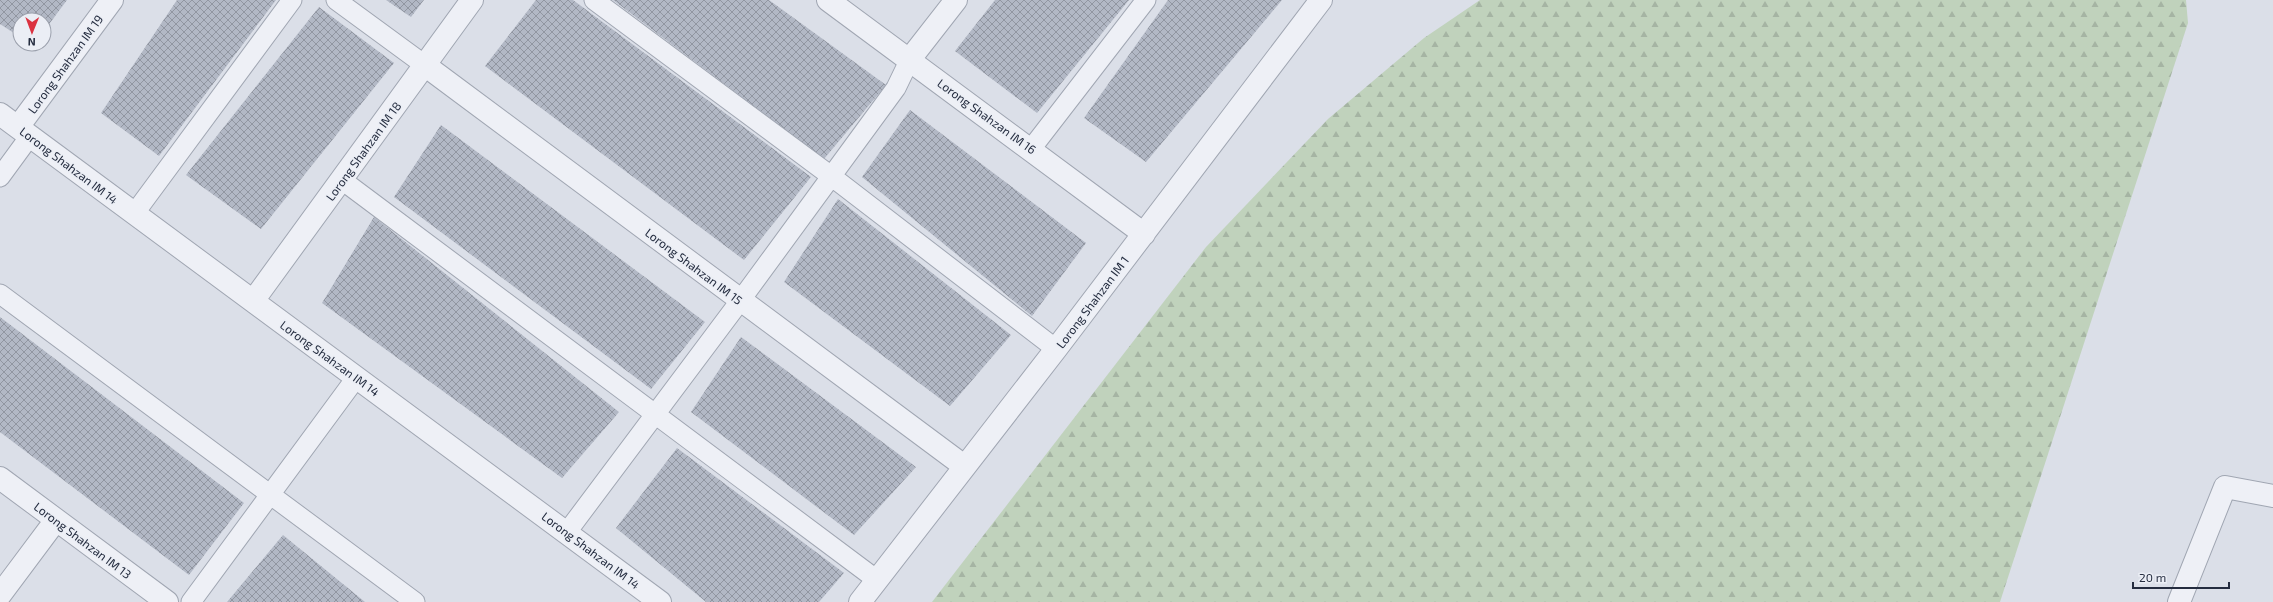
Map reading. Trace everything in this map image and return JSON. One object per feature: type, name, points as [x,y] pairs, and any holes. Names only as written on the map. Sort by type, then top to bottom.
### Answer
[{"type":"street","name":"Lorong Shahzan IM 19","points":[[24,132],[112,0]]},
{"type":"street","name":"Lorong Shahzan IM 18","points":[[253,301],[426,66],[472,0]]},
{"type":"street","name":"Lorong Shahzan IM 16","points":[[828,0],[1032,149],[1144,234]]},
{"type":"street","points":[[910,59],[956,0]]},
{"type":"street","name":"Lorong Shahzan IM 1","points":[[860,602],[1056,349],[1321,0]]},
{"type":"street","name":"Lorong Shahzan IM 15","points":[[426,66],[740,301],[964,466]]},
{"type":"street","name":"Lorong Shahzan IM 14","points":[[0,114],[660,602]]},
{"type":"street","name":"Lorong Shahzan IM 13","points":[[0,478],[167,602]]},
{"type":"street","points":[[2179,602],[2224,487],[2273,496]]},
{"type":"street","points":[[0,595],[56,520]]},
{"type":"lane","points":[[134,214],[292,0]]},
{"type":"lane","points":[[336,0],[426,66]]},
{"type":"lane","points":[[594,0],[831,176],[1056,349]]},
{"type":"lane","points":[[1032,149],[1146,0]]},
{"type":"lane","points":[[567,532],[740,301],[896,88],[910,59]]},
{"type":"lane","points":[[0,177],[24,132]]},
{"type":"lane","points":[[342,180],[877,580]]},
{"type":"lane","points":[[0,294],[415,602]]},
{"type":"lane","points":[[191,602],[356,378]]},
{"type":"green space","points":[[1480,0],[2186,0],[2188,23],[2000,602],[932,602],[1206,247],[1328,119],[1424,38]]},
{"type":"building","points":[[0,0],[67,0],[52,20],[52,12],[12,12],[12,32],[0,24]]},
{"type":"building","points":[[177,0],[276,0],[159,156],[101,113]]},
{"type":"building","points":[[386,0],[424,0],[411,17]]},
{"type":"building","points":[[536,0],[573,0],[811,177],[744,260],[485,66]]},
{"type":"building","points":[[613,0],[769,0],[886,85],[824,159]]},
{"type":"building","points":[[995,0],[1129,0],[1037,113],[955,51]]},
{"type":"building","points":[[1168,0],[1282,0],[1146,162],[1084,118]]},
{"type":"building","points":[[319,7],[394,63],[261,229],[186,175]]},
{"type":"building","points":[[910,110],[1086,243],[1032,316],[862,177]]},
{"type":"building","points":[[441,125],[705,322],[651,389],[394,197]]},
{"type":"building","points":[[838,199],[1011,335],[950,406],[784,282]]},
{"type":"building","points":[[374,217],[619,412],[562,478],[322,303]]},
{"type":"building","points":[[0,317],[244,503],[189,575],[0,432]]},
{"type":"building","points":[[741,337],[916,467],[854,535],[691,412]]},
{"type":"building","points":[[677,448],[844,573],[819,602],[706,602],[616,528]]},
{"type":"building","points":[[283,535],[365,602],[227,602]]}]
